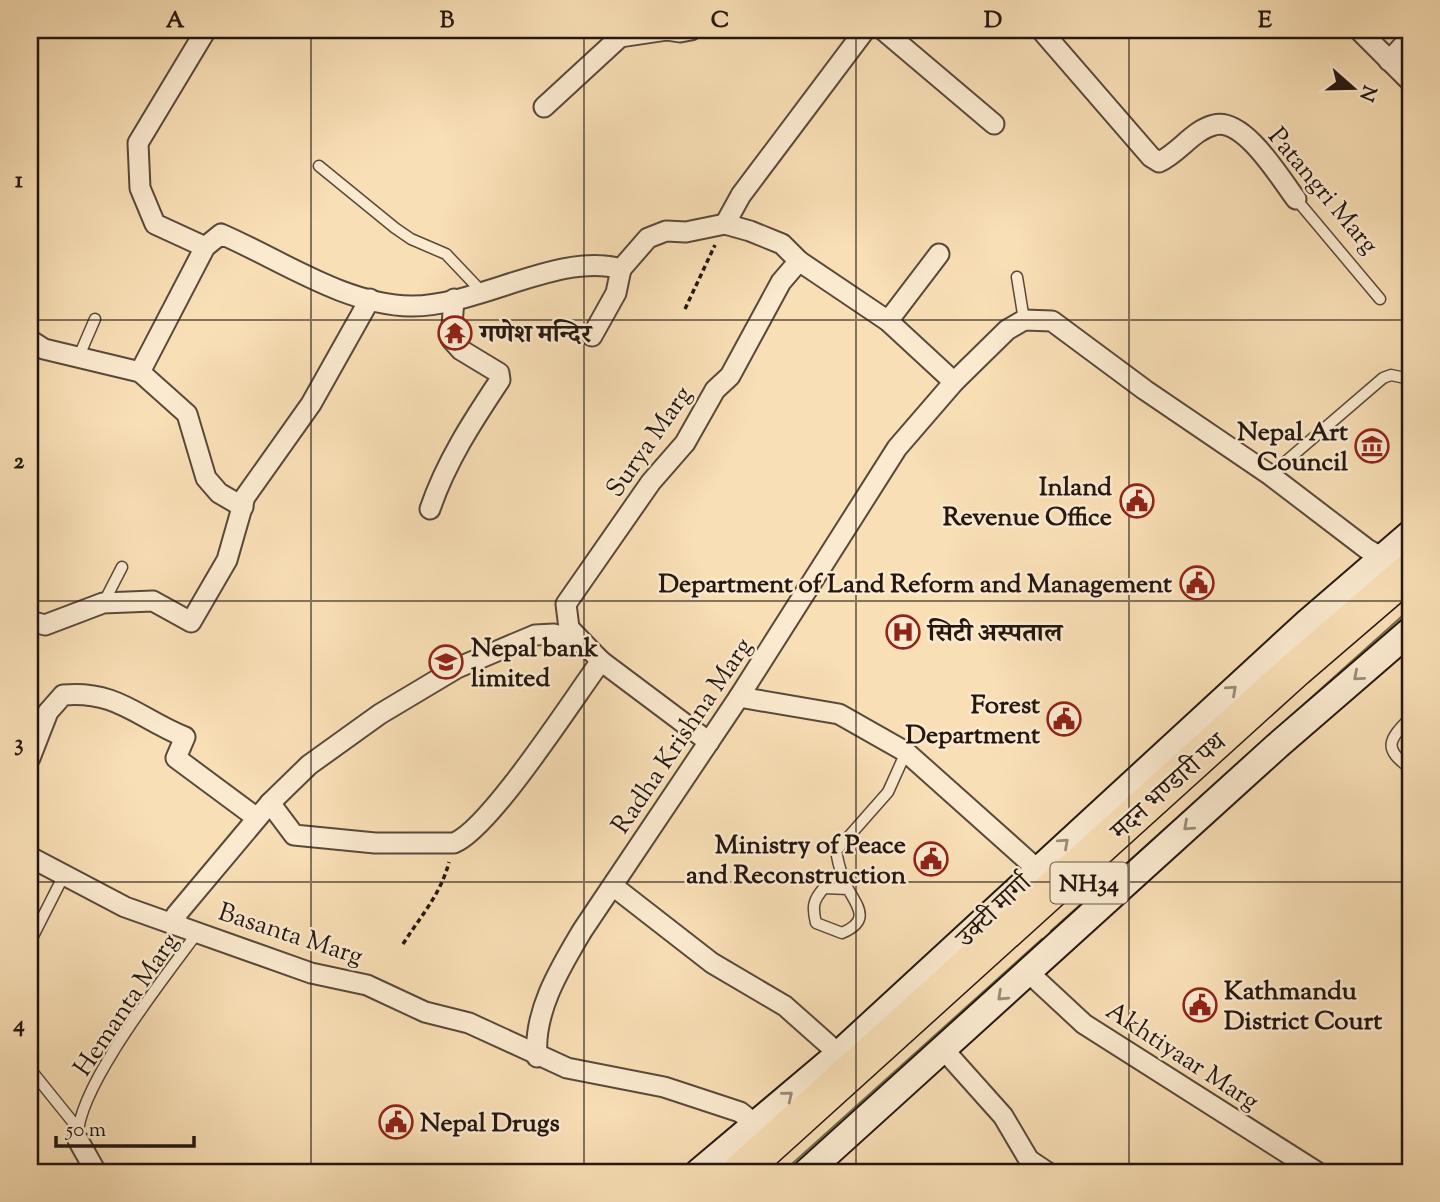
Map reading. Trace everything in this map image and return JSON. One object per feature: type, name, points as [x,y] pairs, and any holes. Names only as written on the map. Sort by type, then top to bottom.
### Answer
[{"type":"highway","name":"मदन भण्डारी पथ","points":[[740,1172],[1296,668],[1404,575]]},
{"type":"highway","name":"मदन भण्डारी पथ","points":[[769,1172],[1285,703],[1404,575]]},
{"type":"street","points":[[205,247],[155,224],[140,188],[138,143],[206,30]]},
{"type":"street","points":[[544,107],[620,37],[667,30],[691,30]]},
{"type":"street","points":[[724,224],[741,195],[866,30]]},
{"type":"street","points":[[883,30],[994,124]]},
{"type":"street","name":"Patangri Marg","points":[[1041,30],[1151,157],[1159,162],[1170,157],[1194,136],[1215,124],[1234,126],[1257,147],[1296,200]]},
{"type":"street","points":[[1359,30],[1410,81]]},
{"type":"street","points":[[1389,61],[1410,38]]},
{"type":"street","points":[[592,336],[617,293],[621,269],[648,238],[666,231],[686,232],[724,224],[782,244],[799,261],[888,321],[954,382]]},
{"type":"street","points":[[140,372],[205,247],[221,234],[338,288],[370,299],[411,306],[484,293],[580,266],[605,264],[621,269]]},
{"type":"street","points":[[888,321],[939,254]]},
{"type":"street","name":"Surya Marg","points":[[597,655],[569,628],[566,604],[651,482],[685,443],[715,390],[730,376],[781,282],[799,261]]},
{"type":"street","points":[[30,621],[45,625],[103,603],[153,601],[191,622],[227,560],[245,496],[311,404],[370,299]]},
{"type":"street","points":[[430,509],[439,481],[463,435],[500,380],[499,373],[461,350],[451,339],[454,299]]},
{"type":"street","points":[[1024,320],[1052,321],[1144,390],[1270,475],[1404,575]]},
{"type":"street","name":"Radha Krishna Marg","points":[[613,887],[739,697],[897,448],[954,382],[1007,330],[1024,320]]},
{"type":"street","points":[[30,340],[44,349],[140,372],[187,414],[206,478],[219,493],[243,507]]},
{"type":"street","name":"उक्टी मार्गा","points":[[699,1172],[839,1054],[1308,622],[1404,575],[1410,534]]},
{"type":"street","points":[[807,1172],[1276,746],[1410,631]]},
{"type":"street","points":[[178,925],[176,915],[270,803],[309,765],[380,714],[457,668],[535,635],[573,638],[709,742]]},
{"type":"street","points":[[270,803],[294,835],[374,843],[454,843],[462,840],[498,805],[597,655]]},
{"type":"street","points":[[30,758],[48,712],[63,695],[88,693],[131,706],[153,724],[185,737],[176,758],[257,818]]},
{"type":"street","points":[[739,697],[839,714],[906,752],[1037,869]]},
{"type":"street","name":"Basanta Marg","points":[[30,857],[125,907],[199,931],[311,973],[367,985],[425,1012],[469,1023],[537,1057],[567,1068],[664,1087],[740,1111],[755,1124]]},
{"type":"street","points":[[537,1057],[535,1038],[541,1014],[562,964],[613,887],[712,963],[785,1006],[839,1054]]},
{"type":"street","name":"Akhtiyaar Marg","points":[[1028,972],[1084,1024],[1317,1172]]},
{"type":"street","points":[[944,1050],[1003,1116],[1029,1160],[1047,1172]]},
{"type":"street","points":[[77,1133],[96,1172]]},
{"type":"lane","points":[[319,166],[395,228],[411,239],[446,254],[484,293]]},
{"type":"lane","name":"Patangri Marg","points":[[1296,200],[1380,299]]},
{"type":"lane","points":[[1017,277],[1024,320]]},
{"type":"lane","points":[[79,356],[95,319]]},
{"type":"lane","points":[[1270,475],[1383,377],[1391,375],[1410,379]]},
{"type":"lane","points":[[103,603],[122,567]]},
{"type":"lane","points":[[1410,718],[1393,737],[1391,746],[1394,757],[1410,768]]},
{"type":"lane","points":[[848,888],[824,888],[815,898],[812,909],[816,923],[842,933],[854,928],[859,918],[859,908],[857,900],[848,888],[836,851],[888,792],[906,752]]},
{"type":"lane","points":[[30,942],[64,875]]},
{"type":"lane","name":"Hemanta Marg","points":[[77,1133],[89,1094],[120,1044],[199,931]]},
{"type":"lane","points":[[30,1069],[77,1133]]},
{"type":"path","points":[[685,309],[724,224]]},
{"type":"path","points":[[402,944],[444,881],[454,843]]},
{"type":"green space","points":[[1410,609],[1410,616],[1055,934],[1051,931]]},
{"type":"green space","points":[[1042,939],[1046,942],[790,1172],[783,1172]]},
{"type":"place","name":"गणेश मन्दिर","points":[[455,333]]},
{"type":"place","name":"Nepal Art Council","points":[[1372,446]]},
{"type":"place","name":"Inland Revenue Office","points":[[1137,501]]},
{"type":"place","name":"Department of Land Reform and Management","points":[[1197,583]]},
{"type":"place","name":"सिटी अस्पताल","points":[[903,632]]},
{"type":"place","name":"Nepal bank limited","points":[[446,662]]},
{"type":"place","name":"Forest Department","points":[[1064,719]]},
{"type":"place","name":"Ministry of Peace and Reconstruction","points":[[931,859]]},
{"type":"place","name":"Kathmandu District Court","points":[[1200,1005]]},
{"type":"place","name":"Nepal Drugs","points":[[396,1122]]}]
